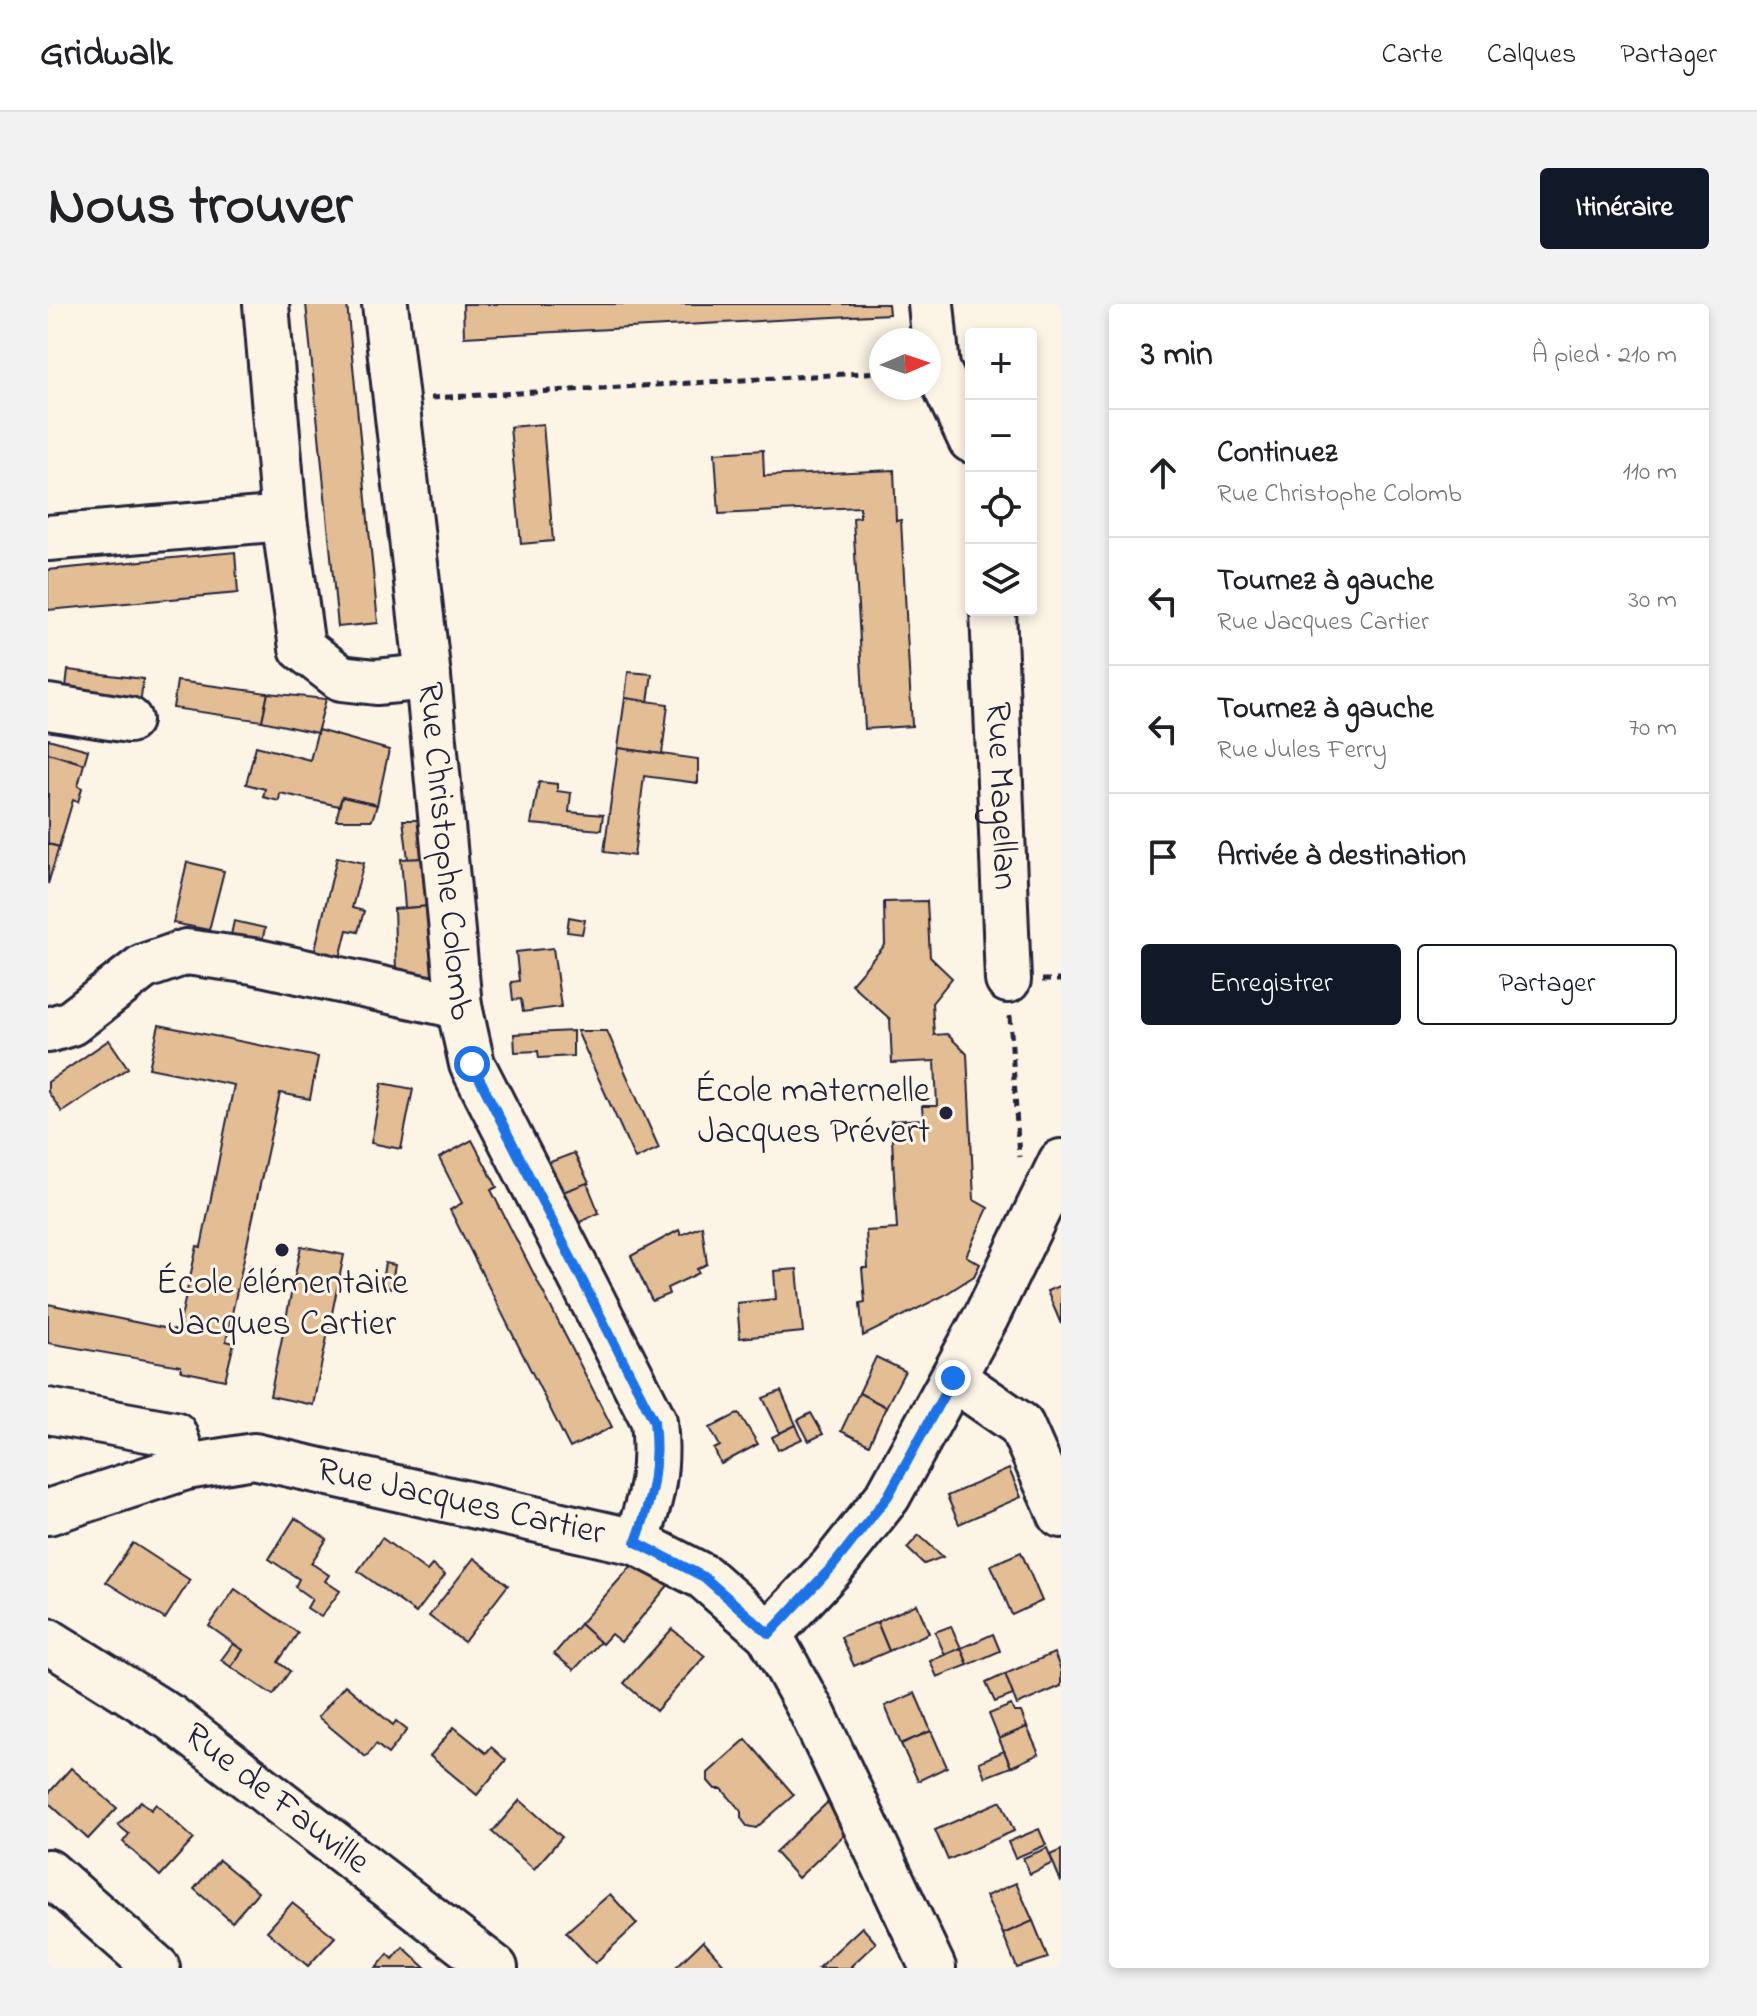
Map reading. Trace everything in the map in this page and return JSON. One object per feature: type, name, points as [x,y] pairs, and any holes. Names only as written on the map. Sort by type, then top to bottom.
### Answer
[{"type":"street","points":[[266,304],[284,518],[302,648],[341,678],[376,682],[428,677]]},
{"type":"street","name":"Rue Christophe Colomb","points":[[385,304],[428,677],[459,1006],[472,1064],[654,1421],[657,1455],[654,1493],[636,1542]]},
{"type":"street","points":[[931,304],[937,368],[965,427]]},
{"type":"street","points":[[48,538],[284,518]]},
{"type":"street","name":"Rue Magellan","points":[[993,616],[1008,980]]},
{"type":"street","points":[[48,707],[129,720]]},
{"type":"street","points":[[48,1030],[71,1023],[143,967],[186,952],[253,961],[459,1006]]},
{"type":"street","points":[[769,1634],[832,1567],[888,1496],[953,1378],[1061,1162]]},
{"type":"street","points":[[953,1378],[1021,1425],[1061,1515]]},
{"type":"street","points":[[48,1411],[174,1434],[186,1467]]},
{"type":"street","name":"Rue Jacques Cartier","points":[[48,1512],[186,1467],[254,1456],[636,1542],[704,1577],[769,1634],[812,1712],[933,1968]]},
{"type":"street","name":"Rue de Fauville","points":[[48,1641],[171,1718],[494,1968]]},
{"type":"street","points":[[48,1872],[157,1968]]},
{"type":"path","points":[[396,400],[869,373]]},
{"type":"path","points":[[1041,1206],[1021,1186],[1008,980],[1061,980]]},
{"type":"building","points":[[306,304],[347,304],[378,623],[338,627]]},
{"type":"building","points":[[463,304],[888,304],[889,314],[464,337]]},
{"type":"building","points":[[543,424],[553,541],[521,544],[510,427]]},
{"type":"building","points":[[763,450],[764,476],[894,470],[896,521],[901,520],[912,726],[865,729],[853,518],[860,517],[860,507],[719,514],[715,453]]},
{"type":"building","points":[[235,552],[238,593],[48,610],[48,570]]},
{"type":"building","points":[[68,670],[143,679],[140,707],[65,696]]},
{"type":"building","points":[[628,672],[652,674],[648,702],[625,698]]},
{"type":"building","points":[[177,681],[268,693],[262,721],[173,708]]},
{"type":"building","points":[[268,693],[326,699],[317,733],[262,721]]},
{"type":"building","points":[[625,698],[668,704],[662,754],[618,748]]},
{"type":"building","points":[[318,730],[389,750],[377,805],[342,797],[339,806],[280,793],[279,801],[263,797],[265,789],[246,784],[256,746],[310,760]]},
{"type":"building","points":[[48,739],[88,750],[84,764],[48,753]]},
{"type":"building","points":[[618,748],[698,759],[698,783],[644,776],[634,856],[604,852]]},
{"type":"building","points":[[48,753],[84,764],[78,786],[82,788],[78,802],[73,800],[59,847],[48,844]]},
{"type":"building","points":[[539,782],[557,784],[557,791],[571,793],[569,812],[603,815],[601,830],[531,824]]},
{"type":"building","points":[[342,797],[377,805],[372,820],[336,820]]},
{"type":"building","points":[[403,820],[424,820],[427,858],[408,859]]},
{"type":"building","points":[[48,844],[59,847],[48,884]]},
{"type":"building","points":[[337,857],[364,863],[352,908],[364,911],[358,932],[347,930],[340,958],[314,953]]},
{"type":"building","points":[[427,858],[431,906],[405,908],[401,859]]},
{"type":"building","points":[[187,862],[224,871],[209,930],[173,923]]},
{"type":"building","name":"École maternelle Jacques Prévert","points":[[927,901],[930,957],[952,978],[932,1003],[934,1035],[947,1034],[967,1054],[974,1200],[988,1208],[966,1256],[980,1264],[974,1276],[943,1296],[863,1336],[860,1303],[865,1302],[862,1268],[868,1268],[866,1231],[897,1229],[891,1121],[923,1119],[922,1106],[937,1106],[935,1061],[892,1063],[890,1019],[851,984],[885,945],[884,902]]},
{"type":"building","points":[[431,906],[436,979],[396,970],[394,909]]},
{"type":"building","points":[[569,917],[585,920],[582,934],[567,932]]},
{"type":"building","points":[[234,921],[265,928],[262,942],[231,935]]},
{"type":"building","points":[[553,948],[561,1007],[523,1012],[521,999],[513,1000],[511,982],[519,981],[516,952]]},
{"type":"building","points":[[159,1025],[318,1057],[310,1099],[280,1093],[226,1341],[234,1343],[225,1380],[181,1371],[181,1366],[48,1343],[48,1304],[178,1331],[197,1246],[201,1247],[234,1085],[149,1068]]},
{"type":"building","points":[[573,1031],[573,1056],[539,1058],[538,1051],[515,1052],[514,1034]]},
{"type":"building","points":[[577,1031],[607,1031],[659,1148],[635,1159]]},
{"type":"building","points":[[109,1040],[128,1068],[62,1112],[48,1092],[48,1082]]},
{"type":"building","points":[[382,1083],[413,1089],[401,1149],[371,1143]]},
{"type":"building","points":[[472,1140],[497,1187],[491,1190],[612,1427],[570,1448],[450,1210],[462,1203],[439,1158]]},
{"type":"building","points":[[574,1153],[589,1183],[560,1193],[545,1164]]},
{"type":"building","points":[[587,1183],[599,1213],[576,1224],[560,1193]]},
{"type":"building","points":[[702,1226],[707,1264],[697,1269],[699,1273],[667,1288],[669,1294],[652,1301],[631,1256],[679,1230],[681,1235]]},
{"type":"building","points":[[301,1246],[344,1255],[313,1405],[270,1396]]},
{"type":"building","points":[[385,1263],[395,1265],[391,1288],[381,1286]]},
{"type":"building","points":[[797,1269],[803,1332],[740,1338],[737,1303],[776,1299],[774,1271]]},
{"type":"building","points":[[1061,1285],[1061,1324],[1047,1291]]},
{"type":"building","points":[[876,1357],[905,1371],[886,1407],[859,1393]]},
{"type":"building","points":[[781,1391],[796,1425],[780,1433],[763,1398]]},
{"type":"building","points":[[859,1393],[886,1407],[869,1445],[841,1431]]},
{"type":"building","points":[[739,1413],[758,1444],[721,1464],[714,1449],[720,1446],[710,1428]]},
{"type":"building","points":[[811,1413],[823,1434],[809,1441],[798,1420]]},
{"type":"building","points":[[796,1425],[802,1439],[778,1450],[772,1437]]},
{"type":"building","points":[[1009,1469],[1021,1497],[959,1524],[947,1496]]},
{"type":"building","points":[[295,1518],[327,1539],[311,1563],[329,1575],[325,1581],[340,1591],[321,1617],[307,1608],[312,1599],[295,1587],[299,1579],[269,1559]]},
{"type":"building","points":[[919,1535],[943,1557],[924,1564],[907,1548]]},
{"type":"building","points":[[382,1538],[427,1571],[432,1565],[445,1575],[416,1613],[358,1571]]},
{"type":"building","points":[[133,1543],[190,1580],[165,1619],[106,1582]]},
{"type":"building","points":[[1021,1552],[1042,1601],[1012,1615],[991,1565]]},
{"type":"building","points":[[474,1558],[508,1585],[464,1642],[429,1616]]},
{"type":"building","points":[[634,1563],[670,1583],[621,1642],[611,1634],[602,1644],[580,1624]]},
{"type":"building","points":[[235,1589],[298,1633],[278,1662],[290,1671],[273,1695],[231,1667],[243,1650],[209,1626]]},
{"type":"building","points":[[917,1604],[929,1633],[889,1651],[877,1622]]},
{"type":"building","points":[[877,1622],[889,1651],[854,1666],[841,1637]]},
{"type":"building","points":[[580,1624],[600,1642],[574,1670],[554,1654]]},
{"type":"building","points":[[951,1626],[961,1648],[945,1655],[935,1632]]},
{"type":"building","points":[[672,1629],[705,1656],[656,1711],[624,1683]]},
{"type":"building","points":[[993,1634],[1000,1651],[968,1665],[961,1648]]},
{"type":"building","points":[[233,1644],[243,1650],[231,1667],[221,1660]]},
{"type":"building","points":[[961,1648],[968,1665],[937,1677],[930,1661]]},
{"type":"building","points":[[1054,1653],[1061,1670],[1061,1686],[1017,1705],[1005,1674]]},
{"type":"building","points":[[1005,1674],[1013,1695],[995,1702],[986,1683]]},
{"type":"building","points":[[345,1685],[393,1725],[396,1721],[407,1730],[388,1754],[376,1744],[366,1757],[318,1717]]},
{"type":"building","points":[[915,1693],[931,1731],[901,1744],[885,1706]]},
{"type":"building","points":[[1011,1705],[1014,1712],[1021,1712],[1027,1727],[999,1739],[989,1714]]},
{"type":"building","points":[[454,1727],[486,1753],[491,1747],[506,1760],[477,1795],[430,1756]]},
{"type":"building","points":[[1027,1727],[1039,1754],[1011,1767],[999,1739]]},
{"type":"building","points":[[931,1731],[947,1767],[918,1781],[901,1744]]},
{"type":"building","points":[[746,1739],[794,1795],[756,1828],[747,1826],[741,1818],[741,1811],[722,1789],[715,1789],[708,1781],[708,1773]]},
{"type":"building","points":[[1004,1751],[1011,1767],[985,1777],[979,1762]]},
{"type":"building","points":[[71,1768],[117,1808],[88,1839],[48,1802],[48,1794]]},
{"type":"building","points":[[520,1800],[562,1837],[534,1869],[492,1832]]},
{"type":"building","points":[[141,1801],[151,1810],[156,1804],[194,1839],[160,1876],[123,1842],[129,1834],[118,1825]]},
{"type":"building","points":[[1001,1801],[1014,1831],[948,1860],[935,1830]]},
{"type":"building","points":[[828,1802],[845,1834],[798,1878],[775,1852]]},
{"type":"building","points":[[1039,1829],[1046,1845],[1015,1858],[1008,1842]]},
{"type":"building","points":[[1047,1848],[1053,1863],[1030,1874],[1023,1858]]},
{"type":"building","points":[[1061,1850],[1061,1882],[1050,1855]]},
{"type":"building","points":[[219,1860],[258,1892],[232,1922],[194,1889]]},
{"type":"building","points":[[1016,1883],[1033,1921],[1003,1934],[986,1896]]},
{"type":"building","points":[[610,1894],[637,1924],[595,1963],[566,1932]]},
{"type":"building","points":[[292,1903],[335,1937],[308,1966],[267,1931]]},
{"type":"building","points":[[1033,1921],[1048,1958],[1017,1968],[1003,1934]]},
{"type":"building","points":[[862,1927],[876,1943],[851,1966],[853,1968],[818,1968]]},
{"type":"building","points":[[703,1941],[727,1968],[675,1968]]},
{"type":"building","points":[[403,1947],[426,1968],[376,1968],[388,1954],[393,1959]]},
{"type":"place","name":"École maternelle Jacques Prévert","points":[[946,1113]]},
{"type":"place","name":"École élémentaire Jacques Cartier","points":[[282,1250]]},
{"type":"route","points":[[472,1064],[654,1421],[657,1455],[654,1493],[636,1542],[704,1577],[769,1634],[832,1567],[888,1496],[953,1378]]}]
